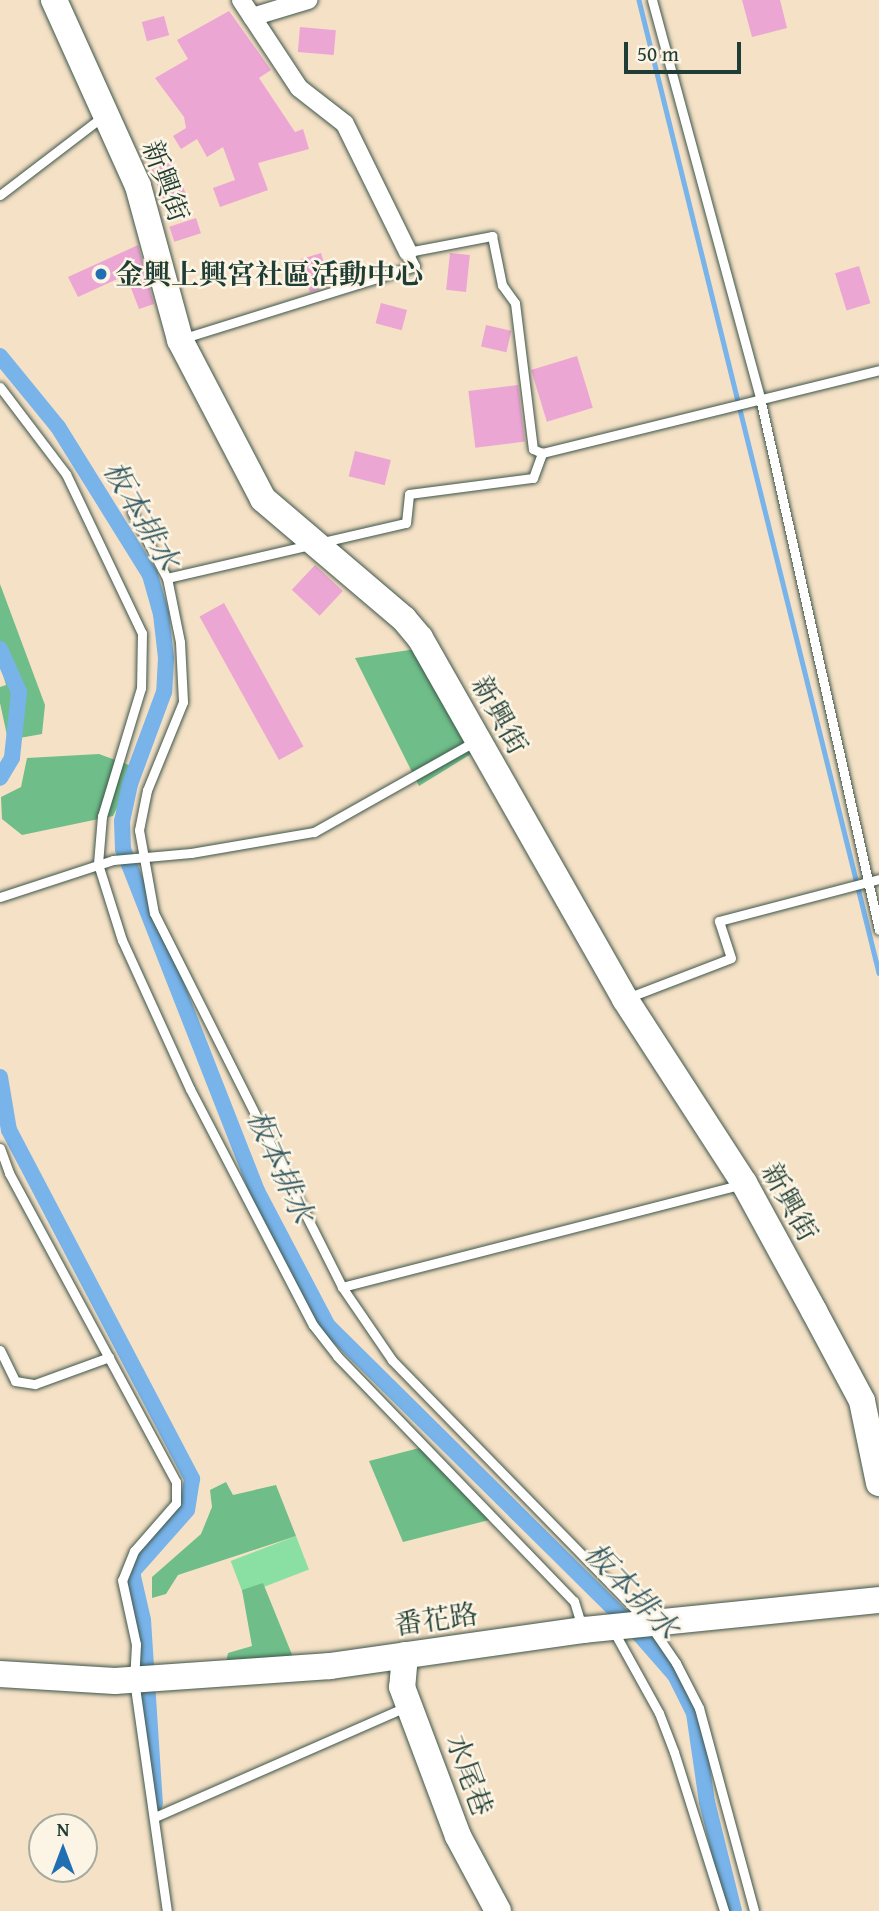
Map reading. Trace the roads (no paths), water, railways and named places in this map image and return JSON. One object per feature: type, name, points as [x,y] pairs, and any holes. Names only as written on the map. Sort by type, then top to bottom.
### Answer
[{"type":"street","name":"新興街","points":[[54,0],[138,186],[180,340],[262,499],[404,619],[420,638],[625,999],[744,1183],[866,1400],[879,1483]]},
{"type":"street","points":[[241,0],[299,88],[345,124],[408,252]]},
{"type":"street","points":[[252,17],[308,0]]},
{"type":"street","name":"番花路","points":[[0,1674],[134,1680],[330,1666],[648,1622],[879,1600]]},
{"type":"street","name":"水尾巷","points":[[405,1656],[402,1687],[458,1836],[498,1911]]},
{"type":"lane","points":[[652,0],[760,398],[866,882],[879,930]]},
{"type":"lane","points":[[0,195],[106,114]]},
{"type":"lane","points":[[180,340],[415,266],[408,252],[492,236],[502,285],[514,303],[533,449],[542,453],[879,370]]},
{"type":"lane","points":[[0,387],[66,474],[142,633],[141,688],[102,816],[98,864],[122,940],[190,1088],[313,1325],[337,1356],[574,1601],[583,1630]]},
{"type":"lane","points":[[167,578],[406,523],[409,494],[428,488],[533,478],[542,453]]},
{"type":"lane","points":[[132,512],[167,578],[180,642],[183,702],[148,790],[139,830],[154,914],[342,1287],[392,1360],[648,1622],[676,1663],[699,1708],[754,1911]]},
{"type":"lane","points":[[0,897],[98,864],[314,832],[478,740]]},
{"type":"lane","points":[[625,999],[731,958],[719,921],[879,879]]},
{"type":"lane","points":[[0,1148],[176,1482],[176,1503],[134,1550],[122,1580],[136,1644],[134,1680],[157,1816],[167,1911]]},
{"type":"lane","points":[[342,1287],[744,1183]]},
{"type":"lane","points":[[0,1350],[15,1381],[35,1384],[109,1357]]},
{"type":"lane","points":[[611,1627],[664,1726],[724,1911]]},
{"type":"lane","points":[[157,1816],[410,1704]]},
{"type":"waterway","points":[[639,0],[879,973]]},
{"type":"waterway","name":"板本排水","points":[[0,356],[58,427],[150,575],[161,614],[166,658],[164,692],[130,784],[122,821],[123,849],[257,1191],[328,1326],[640,1635],[675,1675],[694,1713],[707,1802],[734,1911]]},
{"type":"waterway","points":[[0,649],[19,692],[12,758],[0,778]]},
{"type":"waterway","points":[[0,1077],[9,1130],[192,1479],[187,1510],[132,1572],[143,1620],[155,1804]]},
{"type":"place","name":"金興上興宮社區活動中心","points":[[101,274]]}]
